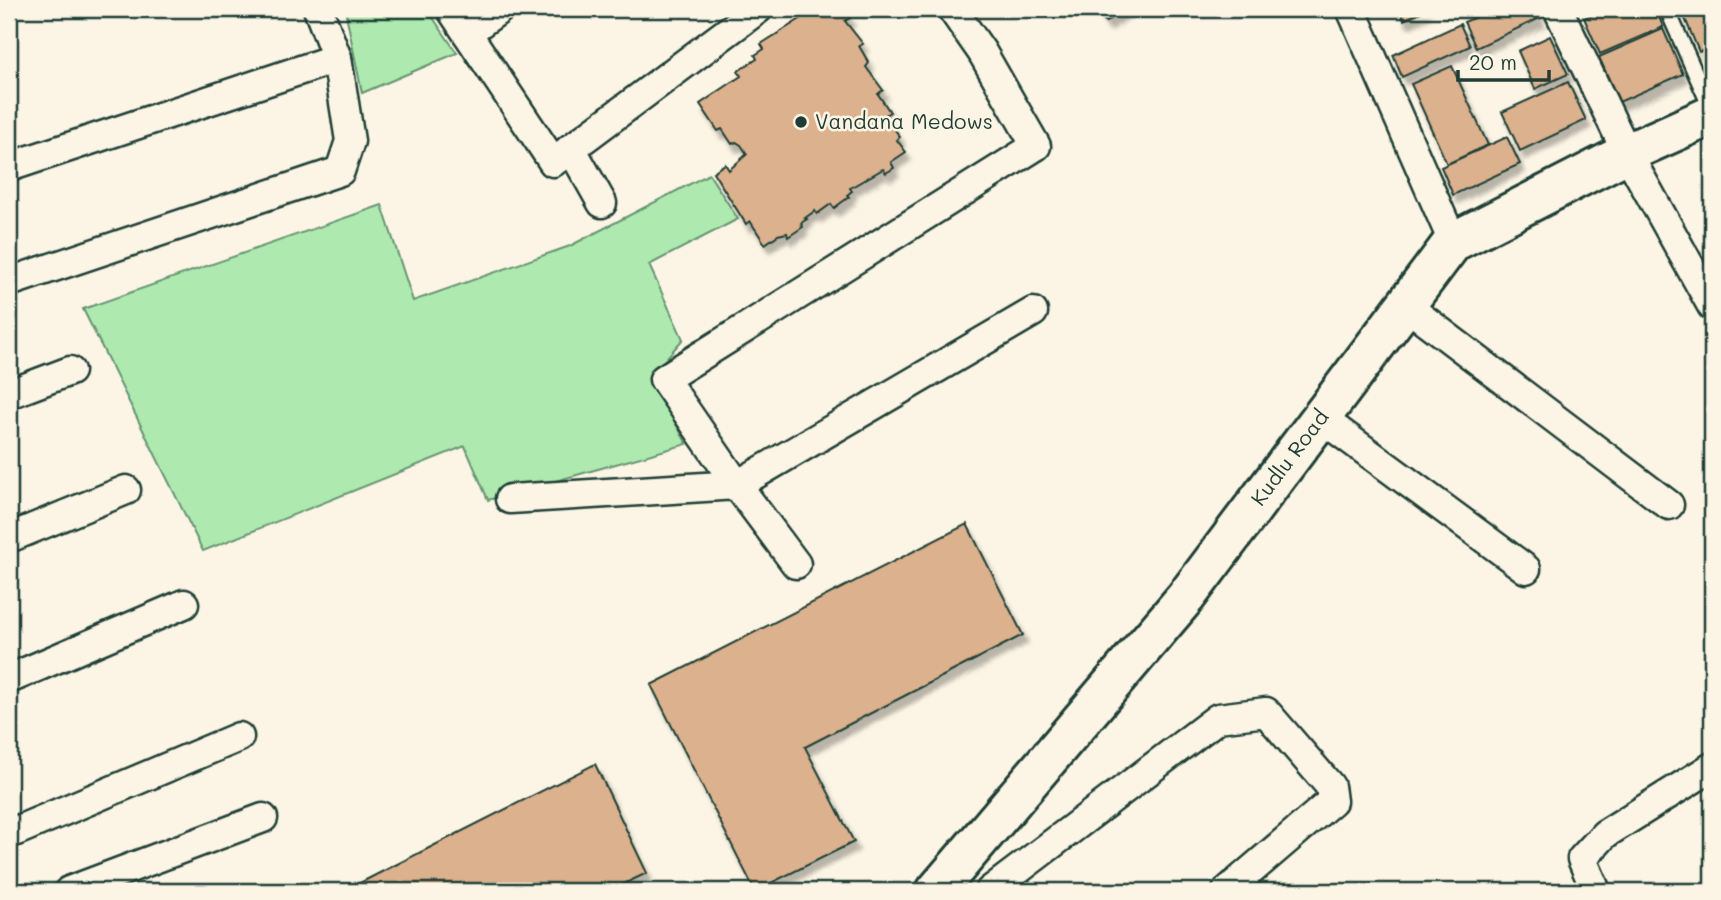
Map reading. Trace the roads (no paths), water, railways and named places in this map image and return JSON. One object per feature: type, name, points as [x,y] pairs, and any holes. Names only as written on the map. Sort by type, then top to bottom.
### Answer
[{"type":"street","points":[[9,282],[340,171],[350,141],[337,58],[318,9]]},
{"type":"street","points":[[452,9],[553,162],[758,9]]},
{"type":"street","points":[[467,33],[500,9]]},
{"type":"street","points":[[796,564],[737,485],[664,379],[1036,146],[982,52],[952,9]]},
{"type":"street","points":[[1351,9],[1453,242]]},
{"type":"street","points":[[1558,9],[1627,153],[1712,306]]},
{"type":"street","points":[[9,167],[337,58]]},
{"type":"street","name":"Kudlu Road","points":[[936,891],[1186,597],[1453,242],[1712,113]]},
{"type":"street","points":[[570,148],[602,203]]},
{"type":"street","points":[[1405,305],[1669,505]]},
{"type":"street","points":[[510,499],[737,485],[1033,312]]},
{"type":"street","points":[[9,394],[70,371]]},
{"type":"street","points":[[1321,418],[1526,569]]},
{"type":"street","points":[[9,538],[126,490]]},
{"type":"street","points":[[9,680],[184,604]]},
{"type":"street","points":[[990,891],[1218,718],[1266,712],[1330,786],[1332,801],[1227,891]]},
{"type":"street","points":[[9,834],[239,737]]},
{"type":"street","points":[[1596,891],[1582,859],[1605,834],[1712,767]]},
{"type":"street","points":[[69,891],[263,818]]},
{"type":"lane","points":[[1667,9],[1712,113]]},
{"type":"place","name":"Vandana Medows","points":[[801,122]]}]
